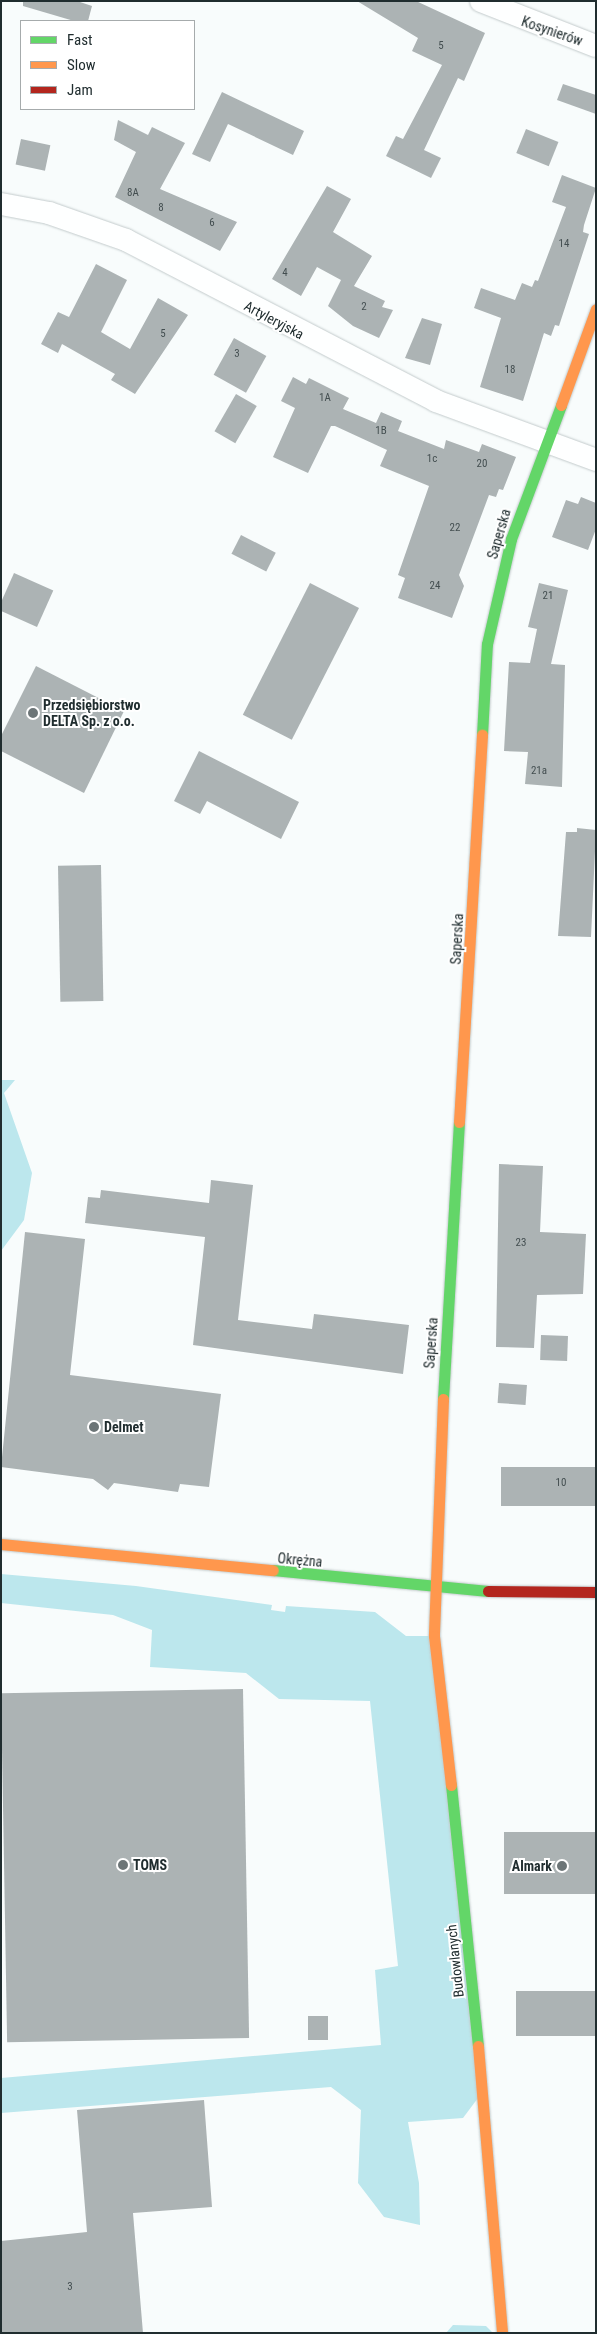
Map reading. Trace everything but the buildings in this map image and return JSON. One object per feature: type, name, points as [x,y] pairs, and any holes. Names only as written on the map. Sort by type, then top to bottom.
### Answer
[{"type":"street","name":"Kosynierów","points":[[481,1],[596,46]]},
{"type":"street","name":"Artyleryjska","points":[[1,204],[49,213],[126,240],[352,360],[436,401],[545,443],[596,460]]},
{"type":"street","name":"Saperska","points":[[432,1587],[487,644],[510,539],[596,309]]},
{"type":"street","name":"Okrężna","points":[[1,1544],[432,1587],[596,1592]]},
{"type":"street","name":"Budowlanych","points":[[432,1587],[472,1960],[502,2333]]},
{"type":"shaded area","points":[[1,1080],[15,1080],[4,1093],[32,1173],[24,1220],[1,1251]]},
{"type":"shaded area","points":[[1,1574],[136,1586],[272,1605],[271,1610],[285,1612],[286,1606],[375,1612],[406,1636],[434,1636],[481,2094],[463,2118],[408,2122],[419,2183],[420,2225],[384,2217],[358,2183],[361,2110],[331,2087],[1,2113],[1,2078],[381,2045],[375,1970],[398,1966],[370,1701],[279,1699],[246,1673],[150,1667],[152,1630],[113,1615],[1,1603]]},
{"type":"shaded area","points":[[453,2325],[486,2326],[493,2333],[446,2333]]},
{"type":"traffic: fast","points":[[482,735],[487,644],[511,539],[561,405]]},
{"type":"traffic: fast","points":[[443,1399],[459,1122]]},
{"type":"traffic: fast","points":[[273,1570],[488,1591]]},
{"type":"traffic: fast","points":[[451,1785],[478,2046]]},
{"type":"traffic: slow","points":[[561,405],[596,309]]},
{"type":"traffic: slow","points":[[459,1122],[482,735]]},
{"type":"traffic: slow","points":[[443,1399],[434,1636],[451,1785]]},
{"type":"traffic: slow","points":[[1,1544],[273,1570]]},
{"type":"traffic: slow","points":[[478,2046],[502,2333]]},
{"type":"traffic: jam","points":[[488,1591],[596,1592]]},
{"type":"place","name":"Przedsiębiorstwo DELTA Sp. z o.o.","points":[[33,713]]},
{"type":"place","name":"Delmet","points":[[94,1427]]},
{"type":"place","name":"TOMS","points":[[123,1865]]},
{"type":"place","name":"Almark","points":[[562,1866]]}]
